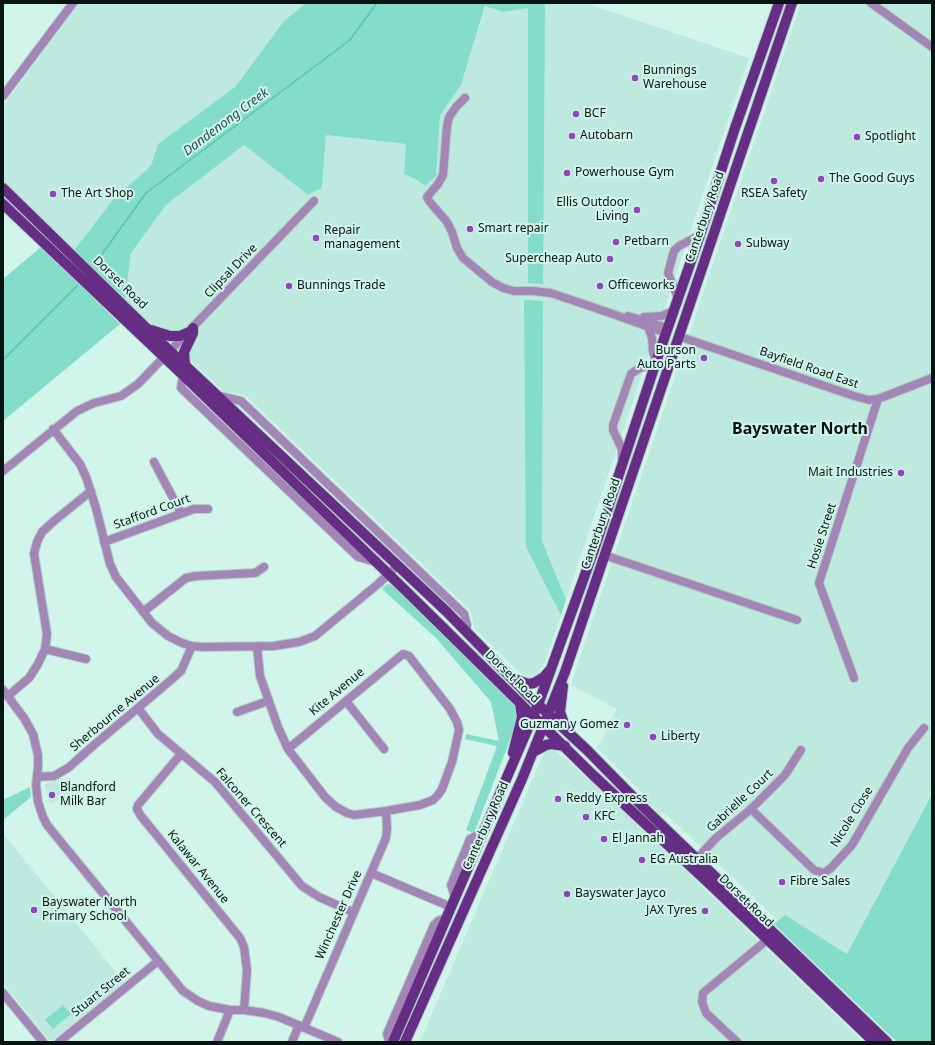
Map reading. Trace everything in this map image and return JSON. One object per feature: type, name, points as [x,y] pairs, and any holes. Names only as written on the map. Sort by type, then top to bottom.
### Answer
[{"type":"main road","name":"Canterbury Road","points":[[388,1040],[451,907],[451,896],[483,832],[534,716],[617,481],[656,362],[779,3]]},
{"type":"main road","name":"Canterbury Road","points":[[405,1042],[533,752],[565,672],[792,3]]},
{"type":"main road","points":[[730,146],[743,146]]},
{"type":"main road","name":"Dorset Road","points":[[3,188],[149,329],[183,375],[377,562],[520,703],[694,863],[770,936],[887,1042]]},
{"type":"main road","name":"Dorset Road","points":[[3,204],[167,354],[185,364],[220,396],[466,631],[538,705],[567,731],[694,863]]},
{"type":"main road","points":[[149,329],[170,336],[180,336],[191,330],[193,333],[184,352],[185,364]]},
{"type":"main road","points":[[667,330],[678,336]]},
{"type":"main road","points":[[617,481],[628,484]]},
{"type":"main road","points":[[511,677],[528,684],[534,683],[544,677],[551,669]]},
{"type":"main road","points":[[565,672],[560,712],[567,731]]},
{"type":"main road","points":[[504,784],[522,717],[520,703]]},
{"type":"main road","points":[[533,752],[551,744],[565,746]]},
{"type":"main road","points":[[451,907],[462,912]]},
{"type":"main road","name":"Dorset Road","points":[[770,936],[874,1042]]},
{"type":"street","points":[[3,96],[73,3]]},
{"type":"street","points":[[871,3],[932,47]]},
{"type":"street","points":[[465,98],[449,117],[443,175],[438,184],[427,197],[447,222],[461,256],[492,282],[503,288],[514,291],[551,293],[607,312],[637,318],[667,330]]},
{"type":"street","name":"Clipsal Drive","points":[[3,471],[77,411],[86,406],[115,398],[132,390],[314,201]]},
{"type":"street","points":[[678,298],[668,273],[674,251],[679,246],[700,235]]},
{"type":"street","points":[[637,318],[662,316],[674,310]]},
{"type":"street","points":[[618,315],[648,327],[667,330]]},
{"type":"street","points":[[622,466],[622,449],[613,430],[614,421],[631,374],[638,369],[656,362],[652,338],[648,327]]},
{"type":"street","name":"Bayfield Road East","points":[[678,336],[854,396],[869,400],[878,400]]},
{"type":"street","points":[[878,400],[932,378]]},
{"type":"street","name":"Dorset Road","points":[[220,396],[241,401],[464,614],[467,625],[466,631]]},
{"type":"street","name":"Hosie Street","points":[[854,678],[819,583],[878,400]]},
{"type":"street","points":[[53,429],[80,464],[91,491],[110,564],[116,577],[152,623],[168,636],[182,643],[192,646],[257,646],[292,644],[299,642],[315,636],[397,566]]},
{"type":"street","points":[[154,462],[181,513]]},
{"type":"street","points":[[91,491],[42,532],[37,542],[34,554],[47,634],[46,649],[29,678],[5,693],[27,722],[33,734],[38,755],[36,785],[38,802],[43,818],[50,830],[183,991],[209,1006],[230,1010],[244,1010],[264,1013],[302,1026],[338,1042]]},
{"type":"street","points":[[335,492],[336,507]]},
{"type":"street","name":"Stafford Court","points":[[104,542],[181,513],[198,508],[208,509]]},
{"type":"street","points":[[604,555],[797,620]]},
{"type":"street","points":[[144,612],[186,578],[196,576],[255,574],[264,567]]},
{"type":"street","name":"Sherbourne Avenue","points":[[37,777],[54,776],[68,768],[172,680],[181,671],[192,646]]},
{"type":"street","points":[[257,646],[259,669],[268,701],[288,748],[320,792],[341,810],[354,814],[386,811]]},
{"type":"street","points":[[46,649],[86,659]]},
{"type":"street","name":"Kite Avenue","points":[[288,748],[398,657],[403,654],[409,656],[450,709],[457,722],[459,730],[458,737],[452,762],[442,789],[438,795],[433,800],[420,805],[386,811]]},
{"type":"street","points":[[237,712],[268,701]]},
{"type":"street","points":[[346,701],[384,749]]},
{"type":"street","name":"Falconer Crescent","points":[[138,708],[158,734],[215,782],[302,886],[319,897],[353,912]]},
{"type":"street","name":"Nicole Close","points":[[751,809],[814,870],[824,873],[831,868],[852,845],[908,748],[924,728]]},
{"type":"street","name":"Gabrielle Court","points":[[694,863],[716,838],[751,809],[785,775],[801,750]]},
{"type":"street","name":"Kalawar Avenue","points":[[181,754],[138,805],[137,809],[140,816],[240,938],[244,947],[247,970],[244,1010]]},
{"type":"street","name":"Winchester Drive","points":[[292,1042],[302,1026],[386,838],[386,811]]},
{"type":"street","name":"Canterbury Road","points":[[451,896],[451,885],[470,839],[483,832]]},
{"type":"street","points":[[371,873],[451,907]]},
{"type":"street","points":[[737,1042],[706,1013],[702,1002],[704,993],[770,936]]},
{"type":"street","name":"Stuart Street","points":[[59,1042],[158,961]]},
{"type":"street","points":[[3,994],[43,1042]]},
{"type":"street","points":[[217,1042],[230,1010]]},
{"type":"shaded area","points":[[79,3],[306,3],[284,21],[235,87],[158,144],[152,166],[115,197],[72,253],[3,187],[3,106]]},
{"type":"shaded area","points":[[528,3],[585,3],[749,58],[545,662],[538,673],[528,678],[516,669],[475,629],[471,611],[246,396],[223,391],[125,299],[131,253],[166,205],[244,145],[308,195],[323,188],[326,135],[406,144],[404,174],[417,180],[425,186],[440,116],[461,85],[486,6],[503,12]]},
{"type":"shaded area","points":[[801,3],[932,3],[932,793],[847,954],[785,916],[778,921],[664,812],[661,815],[644,799],[646,797],[596,746],[600,744],[617,709],[571,685]]},
{"type":"shaded area","points":[[548,750],[555,751],[565,758],[684,869],[863,1042],[420,1042],[543,755]]},
{"type":"shaded area","points":[[63,779],[72,792],[50,804],[45,784]]},
{"type":"shaded area","name":"Bayswater North Primary School","points":[[5,836],[124,982],[53,1040],[49,1040],[3,983],[3,837]]},
{"type":"green space","points":[[306,3],[545,3],[543,284],[528,283],[528,8],[503,12],[485,6],[461,85],[440,116],[436,176],[425,186],[417,180],[404,174],[406,144],[326,135],[322,188],[308,195],[244,145],[166,205],[131,253],[125,299],[72,253],[115,197],[151,166],[158,144],[235,87],[284,21]]},
{"type":"green space","points":[[41,247],[120,324],[3,421],[3,279]]},
{"type":"green space","points":[[524,300],[543,301],[542,541],[566,600],[561,615],[526,547]]},
{"type":"green space","points":[[387,584],[393,585],[518,709],[517,722],[474,833],[466,830],[497,746],[465,739],[466,734],[499,741],[491,702],[436,638],[382,589]]},
{"type":"green space","points":[[30,787],[31,797],[3,820],[3,800]]},
{"type":"green space","points":[[932,794],[932,1042],[897,1042],[774,924],[785,915],[847,954]]},
{"type":"green space","points":[[63,1005],[71,1014],[53,1029],[45,1020]]},
{"type":"waterway","name":"Dandenong Creek","points":[[95,264],[146,193],[350,40],[377,3]]},
{"type":"waterway","name":"Dandenong Creek","points":[[3,360],[77,286]]},
{"type":"place","name":"Bunnings Warehouse","points":[[635,78]]},
{"type":"place","name":"BCF","points":[[576,114]]},
{"type":"place","name":"Autobarn","points":[[572,136]]},
{"type":"place","name":"Spotlight","points":[[857,137]]},
{"type":"place","name":"Powerhouse Gym","points":[[567,173]]},
{"type":"place","name":"The Good Guys","points":[[821,179]]},
{"type":"place","name":"RSEA Safety","points":[[774,181]]},
{"type":"place","name":"The Art Shop","points":[[53,194]]},
{"type":"place","name":"Ellis Outdoor Living","points":[[637,210]]},
{"type":"place","name":"Smart repair","points":[[470,229]]},
{"type":"place","name":"Repair management","points":[[316,238]]},
{"type":"place","name":"Petbarn","points":[[616,242]]},
{"type":"place","name":"Subway","points":[[738,244]]},
{"type":"place","name":"Supercheap Auto","points":[[610,259]]},
{"type":"place","name":"Bunnings Trade","points":[[289,286]]},
{"type":"place","name":"Officeworks","points":[[600,286]]},
{"type":"place","name":"Burson Auto Parts","points":[[704,358]]},
{"type":"place","name":"Mait Industries","points":[[901,473]]},
{"type":"place","name":"Guzman y Gomez","points":[[627,725]]},
{"type":"place","name":"Liberty","points":[[653,737]]},
{"type":"place","name":"Blandford Milk Bar","points":[[52,795]]},
{"type":"place","name":"Reddy Express","points":[[558,799]]},
{"type":"place","name":"KFC","points":[[586,817]]},
{"type":"place","name":"El Jannah","points":[[604,839]]},
{"type":"place","name":"EG Australia","points":[[642,860]]},
{"type":"place","name":"Fibre Sales","points":[[782,882]]},
{"type":"place","name":"Bayswater Jayco","points":[[567,894]]},
{"type":"place","name":"Bayswater North Primary School","points":[[34,910]]},
{"type":"place","name":"JAX Tyres","points":[[705,911]]},
{"type":"district","name":"Bayswater North","points":[[800,429]]}]
